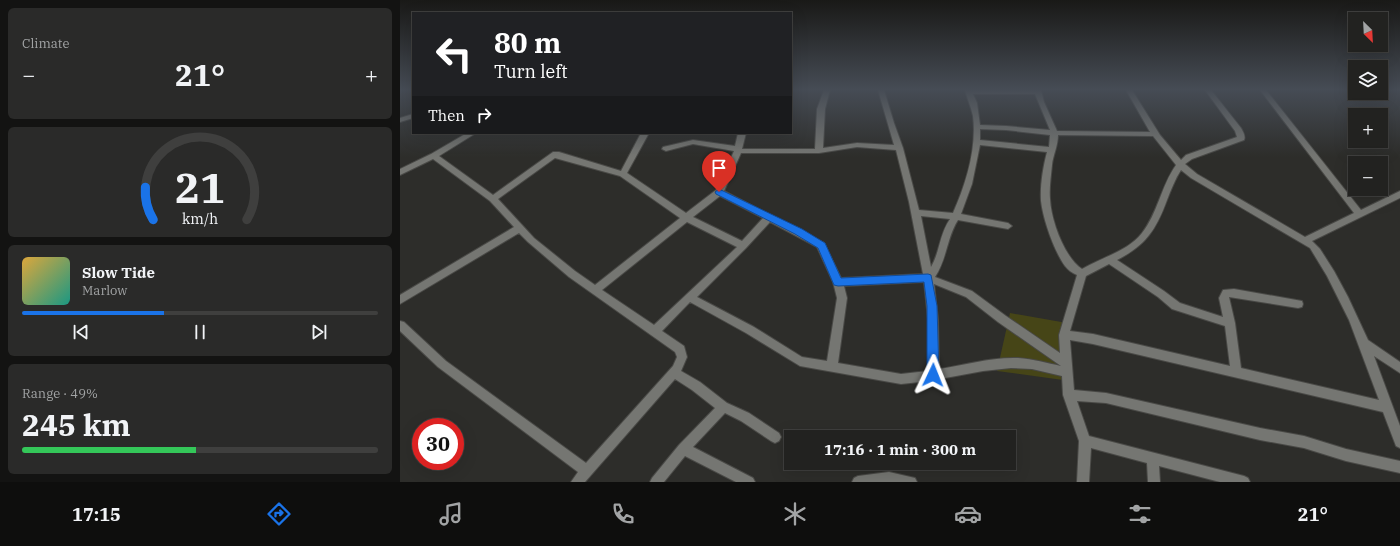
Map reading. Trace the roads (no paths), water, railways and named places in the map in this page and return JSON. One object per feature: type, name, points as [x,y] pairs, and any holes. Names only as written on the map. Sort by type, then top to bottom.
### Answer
[{"type":"street","points":[[819,151],[821,112]]},
{"type":"street","points":[[887,112],[899,148],[916,213],[928,278],[932,306],[933,375]]},
{"type":"street","points":[[928,278],[937,268],[948,229],[956,216],[974,162],[977,142],[974,112]]},
{"type":"street","points":[[1046,112],[1049,117],[1054,133],[1054,144],[1048,162],[1046,205],[1065,260],[1082,274]]},
{"type":"street","points":[[1142,112],[1166,151],[1180,166],[1194,176],[1313,246],[1323,260],[1346,301],[1365,344],[1400,442]]},
{"type":"street","points":[[1083,482],[1085,441],[1069,394],[1064,335],[1082,274],[1110,260],[1144,236],[1161,208],[1167,190],[1184,160],[1241,138],[1238,130],[1225,112]]},
{"type":"street","points":[[1281,112],[1359,214]]},
{"type":"street","points":[[400,120],[412,116]]},
{"type":"street","points":[[976,127],[1006,128],[1054,133],[1155,134]]},
{"type":"street","points":[[400,172],[434,156],[470,134]]},
{"type":"street","points":[[623,174],[644,134]]},
{"type":"street","points":[[595,290],[719,192],[738,150],[742,134]]},
{"type":"street","points":[[666,149],[693,142],[738,150],[819,151],[857,145],[899,148]]},
{"type":"street","points":[[977,142],[1052,150]]},
{"type":"street","points":[[493,199],[553,155],[559,154],[623,174],[687,218],[743,246]]},
{"type":"street","points":[[434,156],[493,199],[531,240],[572,274],[680,349],[682,357],[674,373],[577,482]]},
{"type":"street","points":[[719,192],[822,245],[838,282],[842,298],[832,365]]},
{"type":"street","points":[[1305,241],[1400,194]]},
{"type":"street","points":[[916,213],[956,216],[1008,226]]},
{"type":"street","points":[[654,331],[689,297],[700,289],[769,218]]},
{"type":"street","points":[[400,300],[520,228]]},
{"type":"street","points":[[1110,260],[1161,294],[1176,306],[1230,323]]},
{"type":"street","points":[[838,282],[928,278],[969,294],[1066,367]]},
{"type":"street","points":[[1236,373],[1230,323],[1224,298],[1226,293],[1234,293],[1298,304]]},
{"type":"street","points":[[689,297],[750,330],[800,361],[832,365],[901,378],[915,378],[1012,363],[1066,367]]},
{"type":"street","points":[[400,325],[442,364],[587,471]]},
{"type":"street","points":[[1064,335],[1093,339],[1387,407]]},
{"type":"street","points":[[1365,344],[1400,368]]},
{"type":"street","points":[[674,373],[696,386],[723,407],[745,417],[775,437]]},
{"type":"street","points":[[1069,394],[1106,398],[1260,434],[1304,442],[1346,455],[1400,467]]},
{"type":"street","points":[[656,482],[683,449],[723,407]]},
{"type":"street","points":[[1085,441],[1244,482]]},
{"type":"street","points":[[683,449],[749,482]]},
{"type":"street","points":[[1153,459],[1154,482]]},
{"type":"street","points":[[858,482],[889,478],[911,482]]}]
